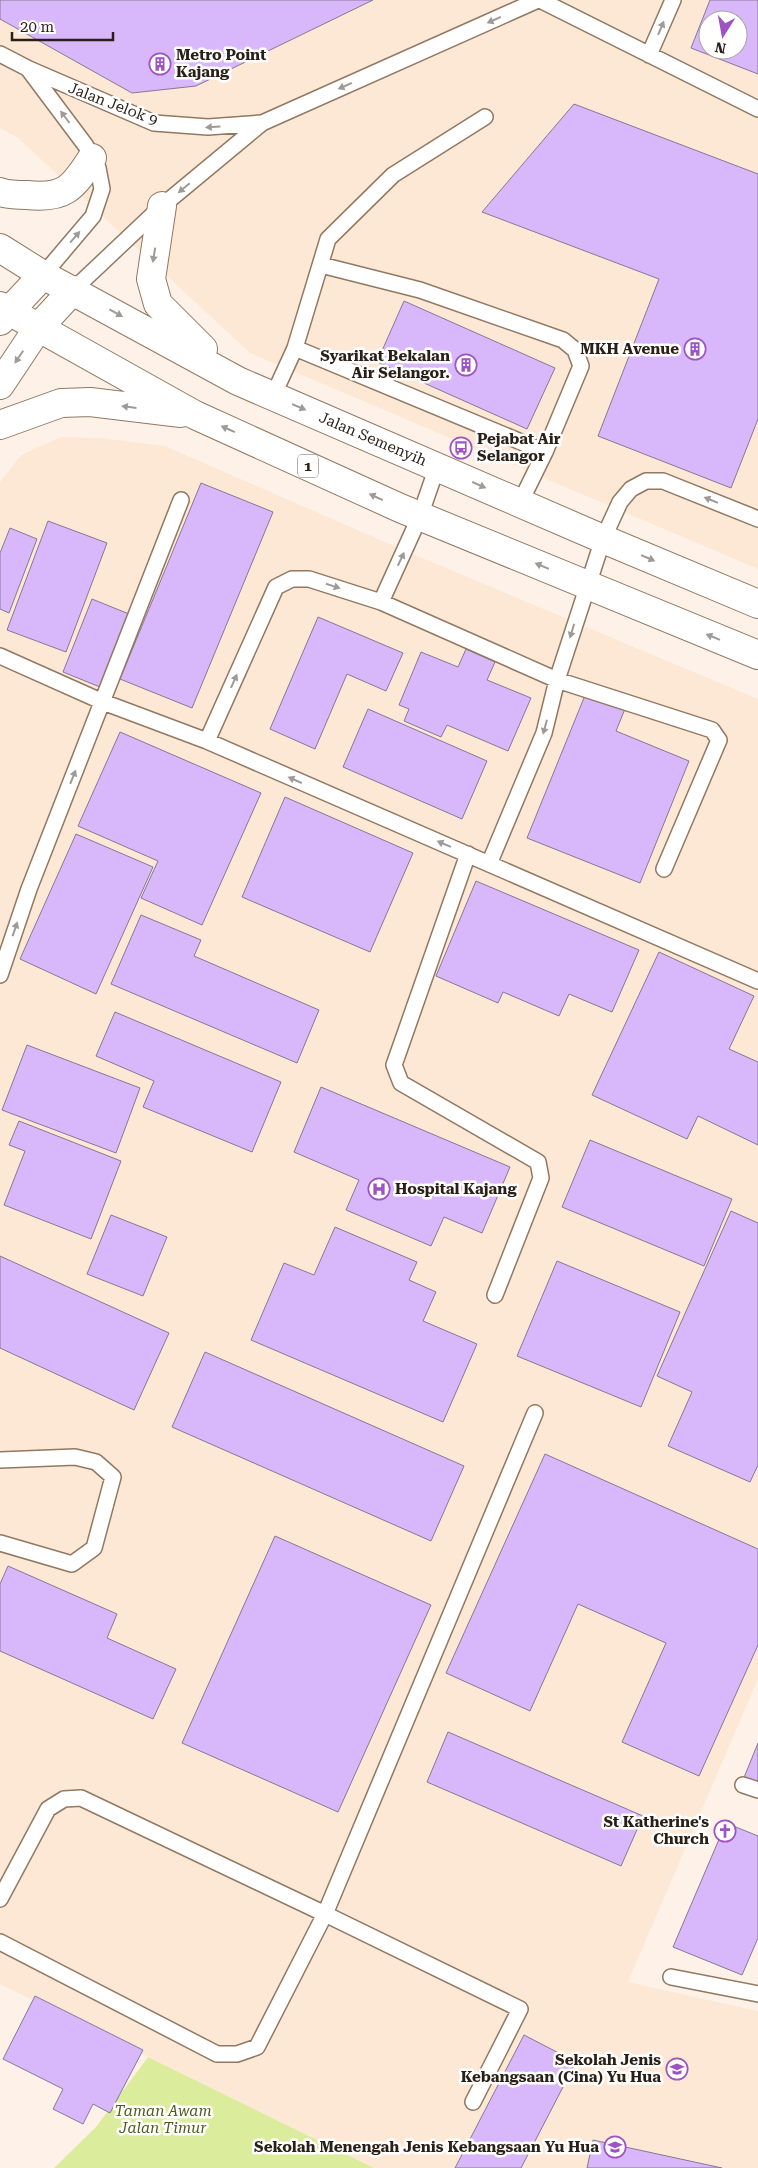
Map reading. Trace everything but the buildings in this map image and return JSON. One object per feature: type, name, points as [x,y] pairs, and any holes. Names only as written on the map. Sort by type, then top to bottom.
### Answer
[{"type":"main road","points":[[0,192],[33,196],[59,195],[77,181],[92,158]]},
{"type":"main road","points":[[162,206],[151,279],[158,304],[188,337],[238,380]]},
{"type":"main road","name":"Jalan Semenyih","points":[[0,248],[43,275],[238,380],[520,504],[758,604]]},
{"type":"main road","points":[[3,313],[43,275]]},
{"type":"main road","points":[[0,385],[38,328],[73,290]]},
{"type":"main road","name":"1","points":[[3,313],[38,328],[195,415],[420,516],[758,655]]},
{"type":"main road","points":[[0,425],[61,403],[90,402],[195,415]]},
{"type":"lane","points":[[73,290],[162,206],[262,123],[539,0],[758,109]]},
{"type":"lane","points":[[649,55],[672,0]]},
{"type":"lane","name":"Jalan Jelok 9","points":[[0,54],[28,69],[154,123],[208,127],[262,123]]},
{"type":"lane","points":[[28,69],[86,146],[98,168],[102,189],[93,216],[43,275]]},
{"type":"lane","points":[[273,396],[295,348],[328,239],[393,175],[485,117]]},
{"type":"lane","points":[[321,265],[420,290],[563,340],[575,350],[581,366],[545,452],[520,504]]},
{"type":"lane","points":[[295,348],[545,452]]},
{"type":"lane","points":[[381,602],[420,516],[437,467]]},
{"type":"lane","points":[[489,864],[544,733],[557,680],[587,585],[603,539],[620,502],[632,489],[646,481],[663,481],[757,518]]},
{"type":"lane","points":[[0,975],[29,889],[181,500]]},
{"type":"lane","points":[[207,741],[276,588],[292,579],[309,579],[381,602],[557,680],[712,730],[719,740],[664,869]]},
{"type":"lane","points":[[0,656],[103,702],[207,741],[758,981]]},
{"type":"lane","points":[[468,854],[394,1065],[401,1083],[538,1162],[542,1178],[495,1294]]},
{"type":"lane","points":[[0,1942],[217,2054],[237,2054],[257,2047],[325,1914],[535,1414]]},
{"type":"lane","points":[[0,1460],[75,1457],[96,1462],[113,1477],[94,1548],[72,1564],[0,1543]]},
{"type":"lane","points":[[742,1786],[758,1790]]},
{"type":"lane","points":[[0,1899],[48,1809],[64,1799],[81,1798],[520,2009],[473,2102]]},
{"type":"lane","points":[[671,1977],[758,1994]]},
{"type":"shaded area","points":[[0,0],[758,0],[758,569],[250,353],[18,138],[0,128]]},
{"type":"shaded area","name":"Hospital Kajang","points":[[61,437],[101,438],[165,446],[408,552],[758,699],[758,1679],[628,1982],[758,2011],[758,2168],[374,2168],[0,1984],[0,482],[21,455]]},
{"type":"green space","name":"Taman Awam Jalan Timur","points":[[148,2057],[374,2168],[54,2168],[96,2127]]},
{"type":"place","name":"Metro Point Kajang","points":[[160,64]]},
{"type":"place","name":"MKH Avenue","points":[[695,349]]},
{"type":"place","name":"Syarikat Bekalan Air Selangor.","points":[[466,365]]},
{"type":"place","name":"Pejabat Air Selangor","points":[[461,448]]},
{"type":"place","name":"Hospital Kajang","points":[[379,1189]]},
{"type":"place","name":"St Katherine's Church","points":[[725,1831]]},
{"type":"place","name":"Sekolah Jenis Kebangsaan (Cina) Yu Hua","points":[[677,2069]]},
{"type":"place","name":"Sekolah Menengah Jenis Kebangsaan Yu Hua","points":[[615,2147]]}]
